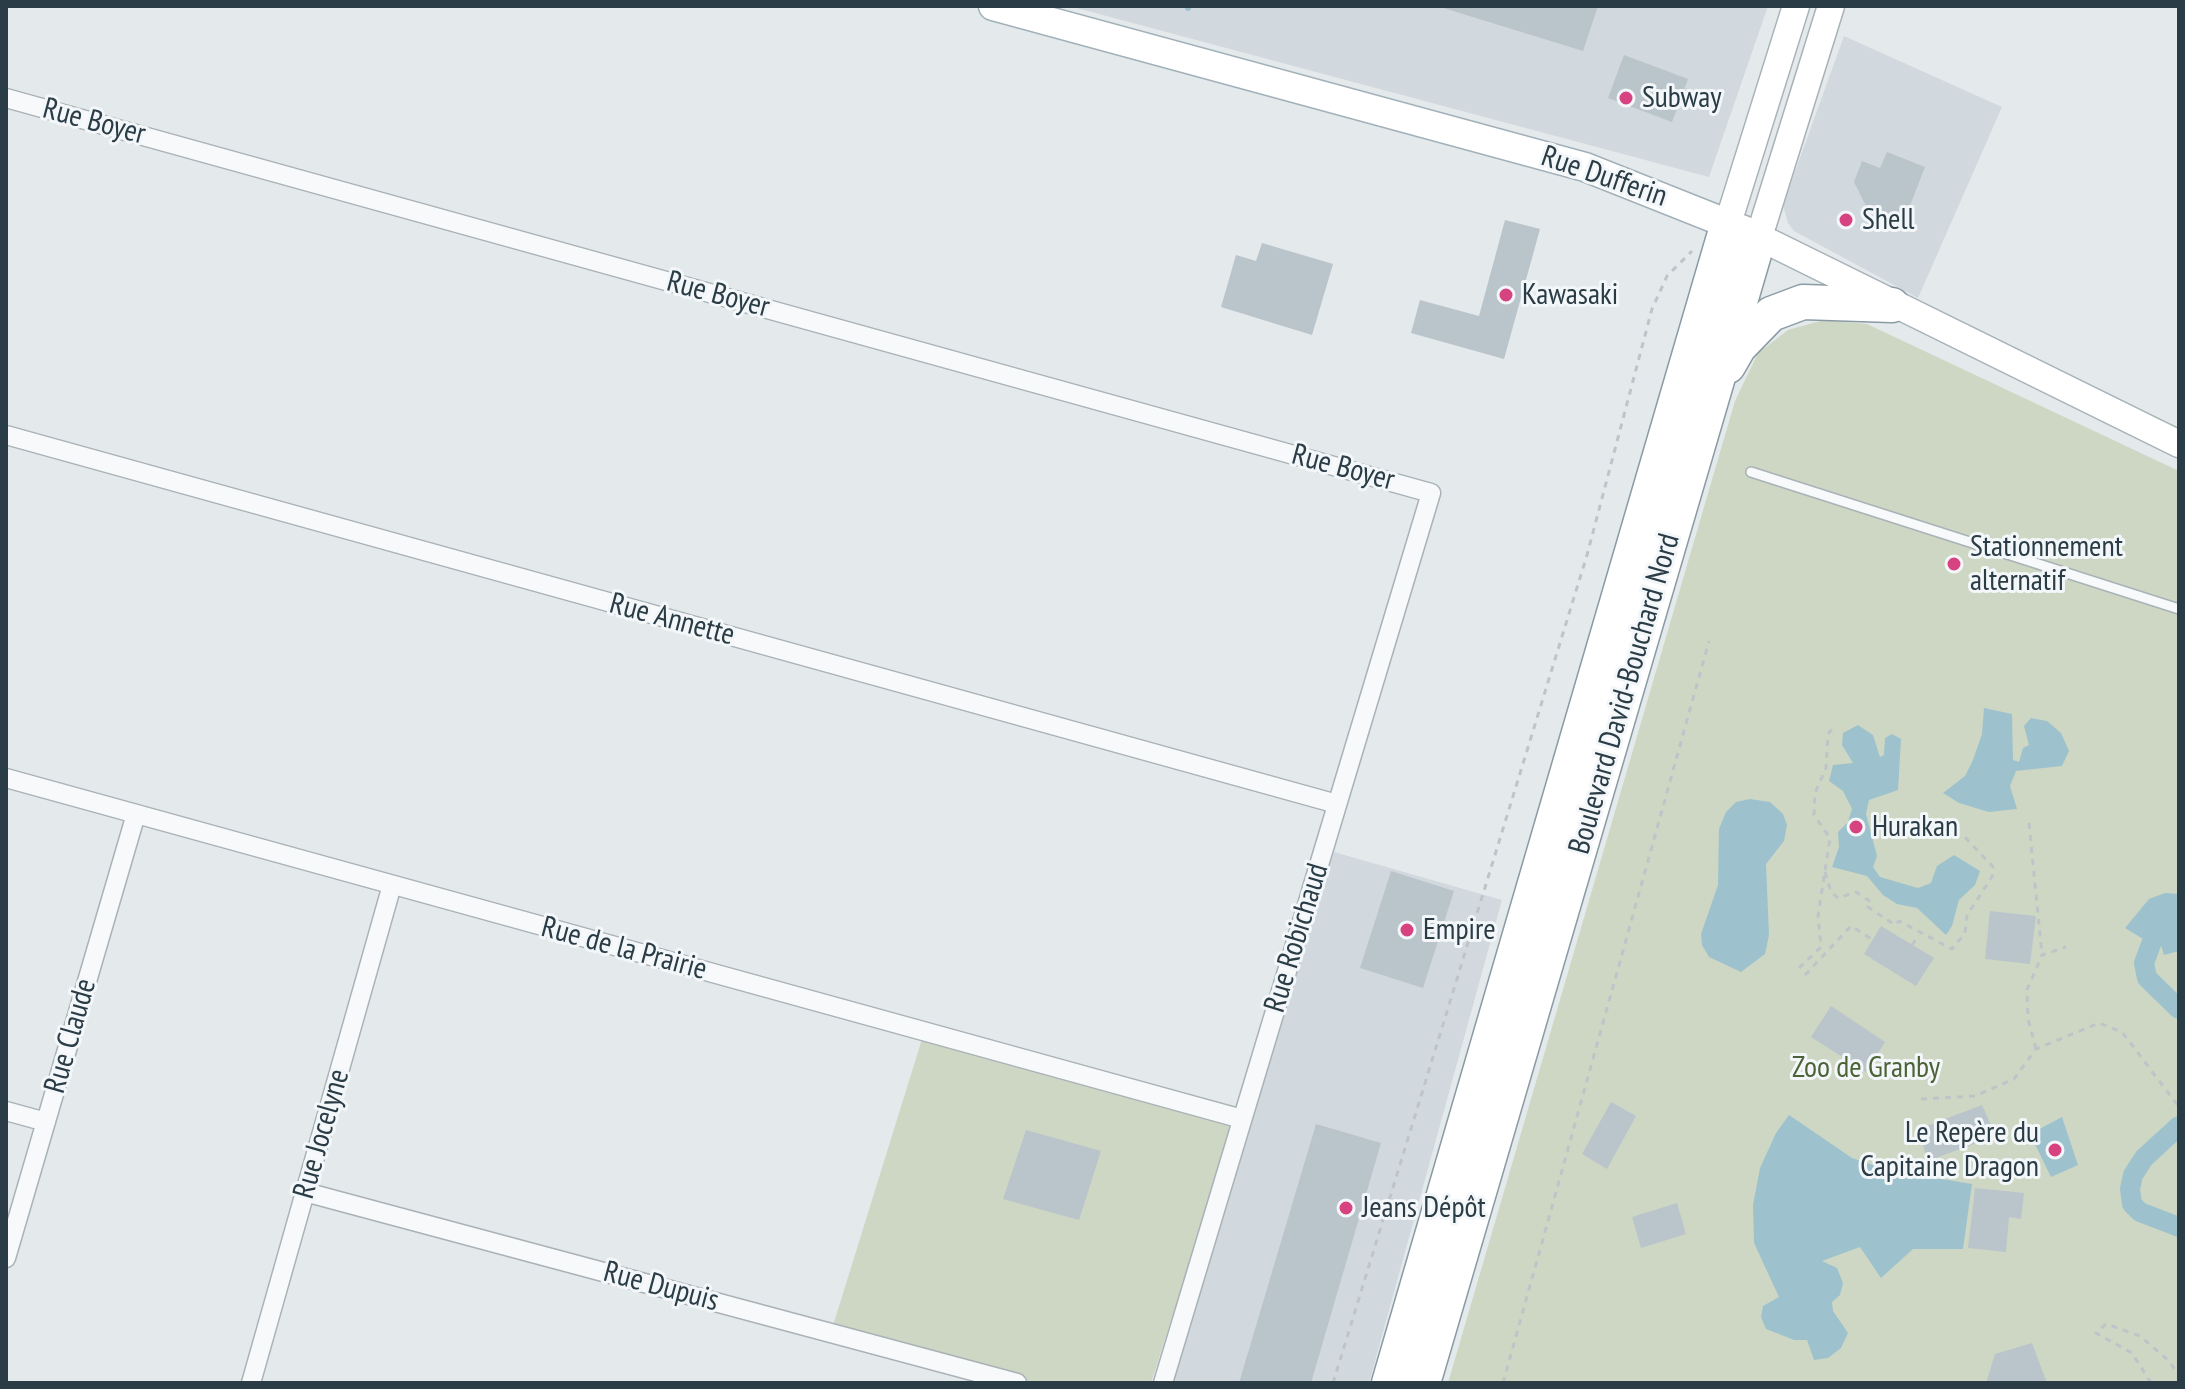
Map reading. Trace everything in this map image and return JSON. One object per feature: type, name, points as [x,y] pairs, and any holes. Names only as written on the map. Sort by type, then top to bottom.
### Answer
[{"type":"highway","name":"Boulevard David-Bouchard Nord","points":[[1389,1383],[1728,223]]},
{"type":"highway","name":"Boulevard David-Bouchard Nord","points":[[1419,1375],[1759,237]]},
{"type":"highway","points":[[1712,394],[1739,347],[1771,314],[1803,302],[1892,305]]},
{"type":"main road","name":"Rue Dufferin","points":[[993,6],[1558,159],[1759,237]]},
{"type":"street","name":"Boulevard David-Bouchard Nord","points":[[1728,223],[1796,6]]},
{"type":"street","name":"Boulevard David-Bouchard Nord","points":[[1759,237],[1831,6]]},
{"type":"street","name":"Rue Boyer","points":[[6,98],[1431,493]]},
{"type":"street","name":"Rue Dufferin","points":[[1759,237],[2179,444]]},
{"type":"street","name":"Rue Annette","points":[[6,435],[1337,804]]},
{"type":"street","name":"Rue Robichaud","points":[[1163,1383],[1431,493]]},
{"type":"street","name":"Rue de la Prairie","points":[[6,778],[1242,1119]]},
{"type":"street","name":"Rue Claude","points":[[6,1258],[136,814]]},
{"type":"street","name":"Rue Jocelyne","points":[[251,1383],[392,885]]},
{"type":"street","points":[[6,1111],[46,1122]]},
{"type":"street","name":"Rue Dupuis","points":[[305,1192],[1017,1383]]},
{"type":"lane","points":[[1751,472],[2179,609]]},
{"type":"lane","points":[[1541,908],[1571,762]]},
{"type":"path","points":[[1333,1383],[1587,555],[1652,309],[1667,276],[1697,245]]},
{"type":"path","points":[[1503,1383],[1709,641]]},
{"type":"path","points":[[1799,968],[1821,947],[1818,916],[1830,838],[1814,815],[1815,793],[1826,768],[1828,734],[1832,729]]},
{"type":"path","points":[[2029,823],[2042,955],[2027,990],[2028,1019],[2036,1049]]},
{"type":"path","points":[[1825,872],[1831,892],[1838,898],[1856,892],[1871,902],[1868,907],[1895,925],[1899,921],[1952,949],[1965,933],[1967,915],[1992,877],[1993,867],[1962,834]]},
{"type":"path","points":[[1805,975],[1851,926],[1873,940]]},
{"type":"path","points":[[1912,945],[1920,934]]},
{"type":"path","points":[[2042,955],[2066,947]]},
{"type":"path","points":[[1921,1099],[1975,1096],[2014,1079],[2036,1049],[2099,1023],[2122,1032],[2179,1107]]},
{"type":"path","points":[[2151,1383],[2132,1353],[2096,1333],[2106,1324],[2140,1336],[2169,1361],[2179,1376]]},
{"type":"shaded area","points":[[1069,6],[1768,6],[1709,177]]},
{"type":"shaded area","points":[[1844,36],[2002,107],[1918,298],[1794,231],[1788,223],[1783,205]]},
{"type":"shaded area","points":[[1334,852],[1502,900],[1369,1383],[1173,1383]]},
{"type":"green space","name":"Zoo de Granby","points":[[1824,320],[1867,324],[2179,471],[2179,1383],[1448,1383],[1735,401],[1758,353],[1788,330]]},
{"type":"green space","points":[[927,1023],[1239,1107],[1151,1383],[1015,1383],[831,1332]]},
{"type":"water","name":"Hurakan","points":[[1984,708],[2012,714],[2013,760],[2019,762],[2023,748],[2029,745],[2024,726],[2031,718],[2047,721],[2061,733],[2069,751],[2062,766],[2016,771],[2010,786],[2017,809],[1989,812],[1959,803],[1943,793],[1965,776],[1973,760],[1982,734]]},
{"type":"water","name":"Hurakan","points":[[1858,725],[1873,735],[1880,757],[1884,755],[1885,738],[1892,734],[1901,739],[1898,790],[1869,800],[1866,814],[1877,856],[1873,867],[1880,877],[1918,888],[1931,883],[1937,866],[1954,855],[1980,871],[1975,885],[1959,900],[1952,926],[1946,935],[1917,908],[1897,904],[1883,895],[1867,876],[1832,867],[1839,847],[1838,832],[1848,822],[1852,809],[1843,791],[1829,781],[1833,765],[1853,763],[1842,745],[1843,733]]},
{"type":"water","points":[[1750,799],[1770,802],[1783,814],[1787,825],[1784,841],[1766,864],[1769,935],[1765,954],[1741,972],[1709,957],[1702,945],[1701,934],[1718,885],[1719,829],[1726,812],[1736,802]]},
{"type":"water","points":[[2165,893],[2179,894],[2179,951],[2164,955],[2157,932],[2148,942],[2125,928],[2149,899]]},
{"type":"water","points":[[1789,1115],[1852,1158],[1888,1170],[1972,1184],[1963,1249],[1913,1249],[1881,1278],[1860,1247],[1822,1261],[1837,1268],[1843,1283],[1840,1295],[1832,1302],[1833,1311],[1848,1333],[1841,1348],[1828,1358],[1814,1360],[1807,1340],[1794,1340],[1766,1329],[1761,1317],[1763,1306],[1779,1297],[1754,1243],[1753,1205],[1760,1168],[1776,1133]]},
{"type":"water","name":"Le Repère du Capitaine Dragon","points":[[2062,1117],[2078,1165],[2051,1177],[2030,1134]]},
{"type":"building","points":[[1437,6],[1598,6],[1583,51]]},
{"type":"building","points":[[1624,55],[1688,79],[1672,122],[1608,98]]},
{"type":"building","points":[[1887,152],[1925,167],[1904,221],[1866,206],[1854,182],[1862,161],[1880,168]]},
{"type":"building","points":[[1505,220],[1540,229],[1504,359],[1411,333],[1420,300],[1479,316]]},
{"type":"building","points":[[1262,243],[1333,264],[1312,335],[1221,307],[1236,255],[1256,261]]},
{"type":"building","name":"Empire","points":[[1391,871],[1454,891],[1423,988],[1360,968]]},
{"type":"building","points":[[1990,911],[2036,916],[2030,964],[1985,959]]},
{"type":"building","points":[[1881,926],[1934,958],[1916,986],[1864,954]]},
{"type":"building","points":[[1831,1006],[1885,1042],[1866,1072],[1811,1037]]},
{"type":"building","points":[[1611,1102],[1636,1116],[1607,1169],[1582,1154]]},
{"type":"building","points":[[1982,1105],[1996,1136],[1927,1161],[1919,1129]]},
{"type":"building","points":[[1316,1124],[1381,1143],[1311,1383],[1239,1383]]},
{"type":"building","points":[[1026,1130],[1101,1151],[1079,1220],[1003,1199]]},
{"type":"building","points":[[1975,1188],[2024,1193],[2021,1219],[2009,1217],[2006,1252],[1968,1248]]},
{"type":"building","points":[[1677,1203],[1686,1234],[1641,1248],[1632,1217]]},
{"type":"building","points":[[2032,1343],[2047,1383],[1986,1383],[1995,1354]]},
{"type":"waterway","points":[[2156,931],[2144,963],[2147,978],[2179,1009]]},
{"type":"waterway","points":[[2179,1126],[2144,1158],[2133,1175],[2130,1189],[2132,1204],[2140,1212],[2179,1227]]},
{"type":"place","name":"Subway","points":[[1626,98]]},
{"type":"place","name":"Shell","points":[[1846,220]]},
{"type":"place","name":"Kawasaki","points":[[1506,295]]},
{"type":"place","name":"Stationnement alternatif","points":[[1954,564]]},
{"type":"place","name":"Hurakan","points":[[1856,827]]},
{"type":"place","name":"Empire","points":[[1407,930]]},
{"type":"place","name":"Le Repère du Capitaine Dragon","points":[[2055,1150]]},
{"type":"place","name":"Jeans Dépôt","points":[[1346,1208]]}]
